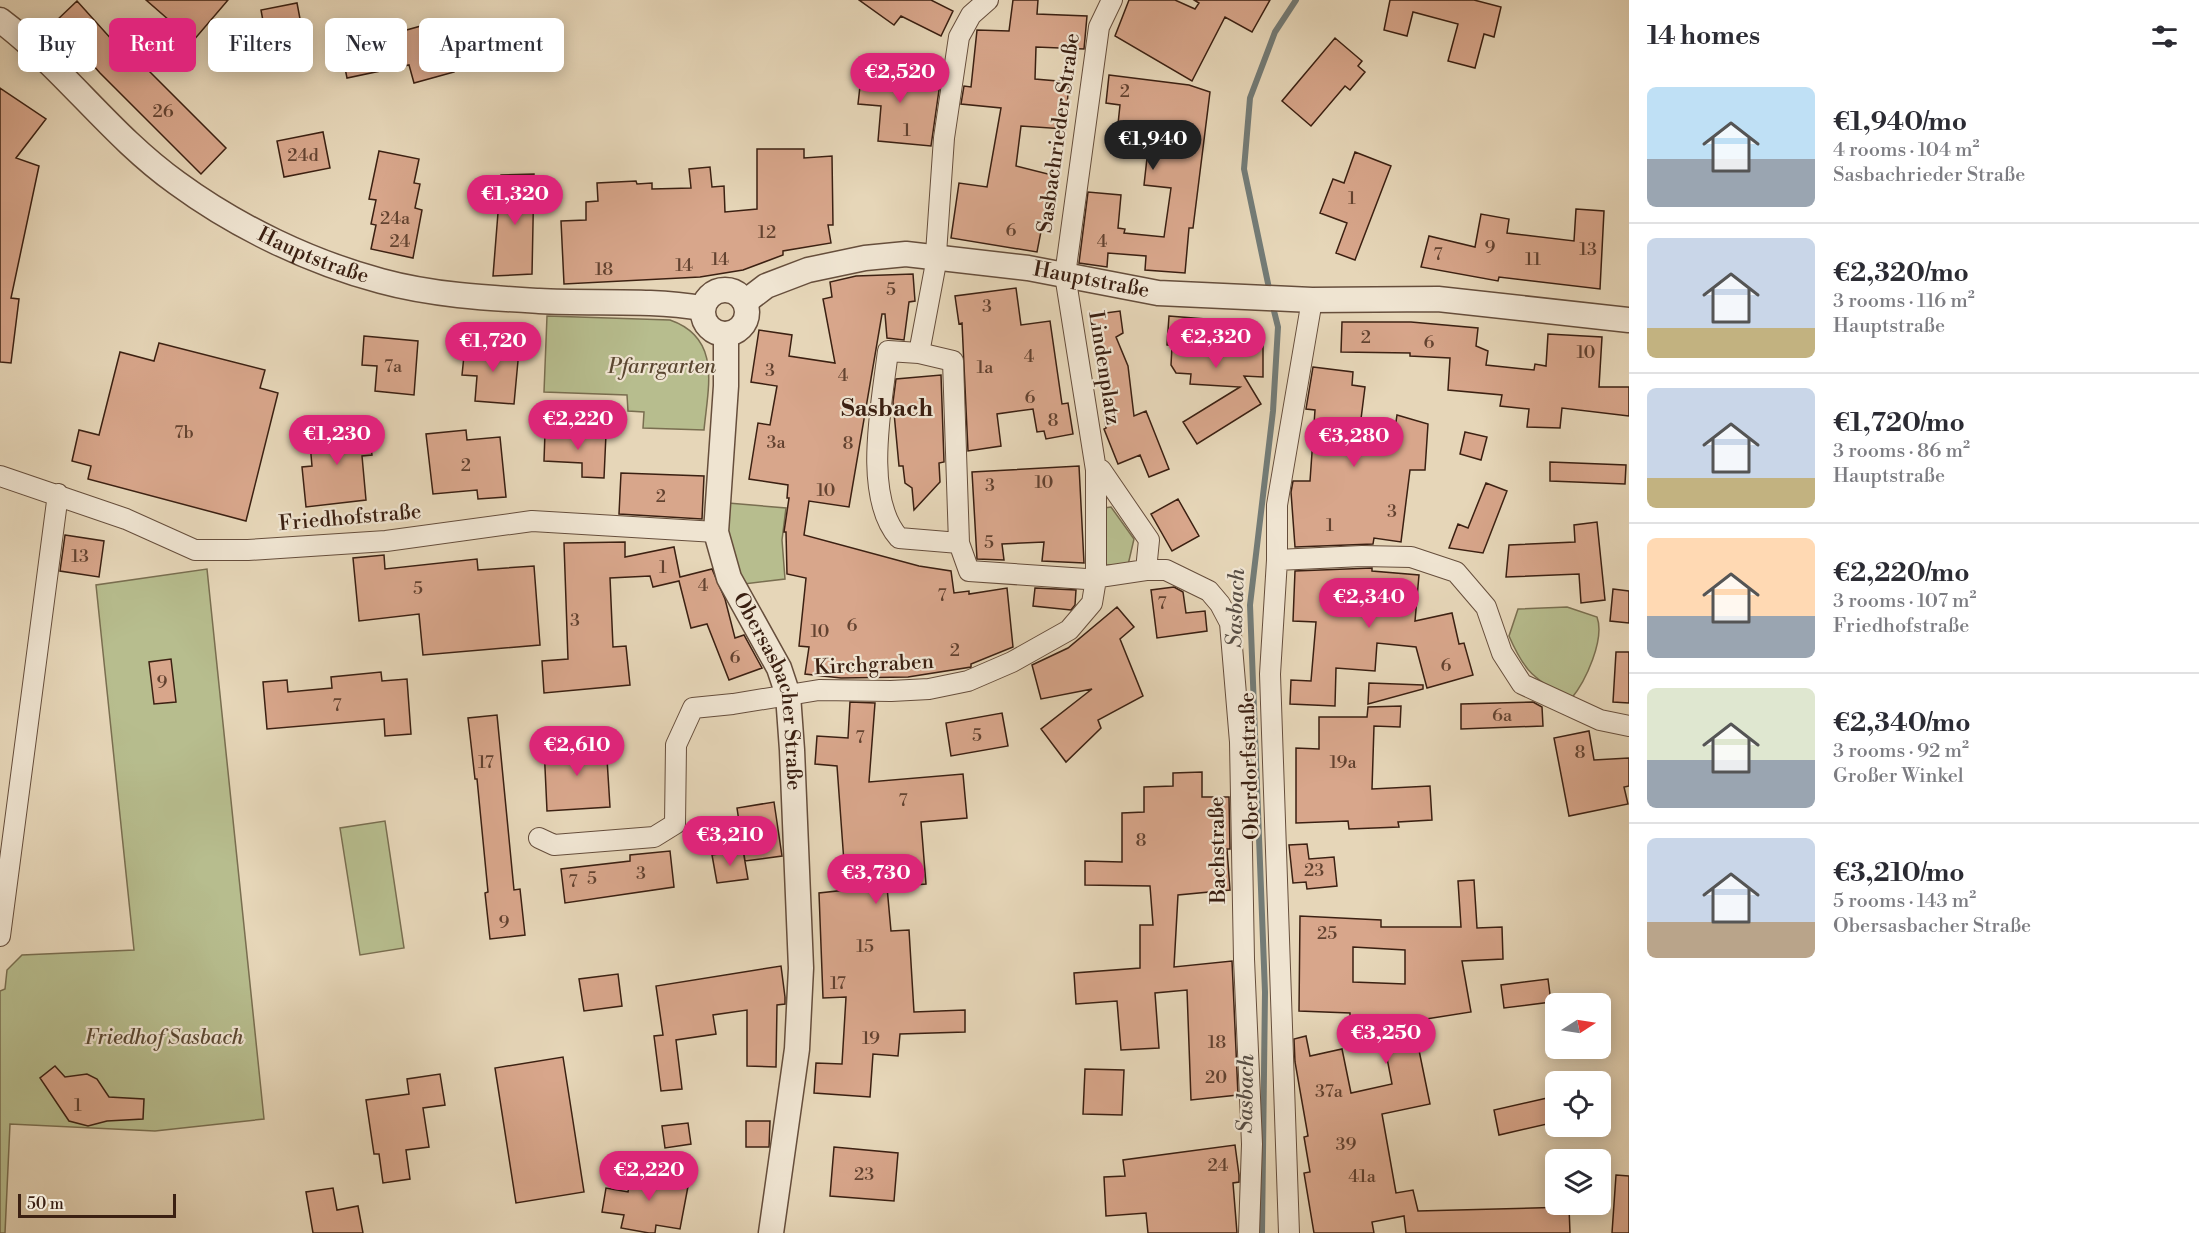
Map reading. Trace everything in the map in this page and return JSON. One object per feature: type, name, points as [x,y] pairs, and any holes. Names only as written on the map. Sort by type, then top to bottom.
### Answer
[{"type":"street","points":[[919,353],[936,257],[944,138],[959,37],[971,15],[988,0]]},
{"type":"street","name":"Sasbachrieder Straße","points":[[1065,275],[1099,27],[1112,0]]},
{"type":"street","name":"Hauptstraße","points":[[0,20],[27,40],[132,148],[177,183],[218,211],[310,256],[383,282],[450,294],[539,301],[670,303],[702,308]]},
{"type":"street","name":"Hauptstraße","points":[[744,302],[766,286],[808,270],[865,258],[906,254],[1028,268],[1158,293],[1248,298],[1437,299],[1629,320]]},
{"type":"street","name":"Lindenplatz","points":[[1065,275],[1096,470],[1096,579]]},
{"type":"street","points":[[720,290],[734,292],[744,302],[747,316],[744,323],[733,333],[726,334],[711,330],[706,325],[702,308],[708,297],[720,290]]},
{"type":"street","name":"Oberdorfstraße","points":[[1289,1233],[1270,674],[1277,560],[1277,505],[1302,299]]},
{"type":"street","name":"Obersasbacher Straße","points":[[726,334],[726,386],[716,532],[729,578],[779,668],[788,695],[801,968],[797,1049],[771,1233]]},
{"type":"street","points":[[888,351],[919,353],[952,361],[959,543],[899,538],[890,528],[883,500],[875,458],[888,351]]},
{"type":"street","points":[[1096,470],[1101,470],[1149,540],[1146,570]]},
{"type":"street","name":"Friedhofstraße","points":[[0,476],[126,519],[195,550],[248,550],[386,541],[532,521],[716,532]]},
{"type":"street","points":[[0,936],[58,494]]},
{"type":"street","name":"Bachstraße","points":[[959,543],[969,571],[1096,579],[1146,570],[1166,570],[1209,591],[1220,604],[1230,623],[1240,742],[1244,959],[1252,1144],[1249,1233]]},
{"type":"street","points":[[1277,560],[1362,556],[1411,557],[1456,572],[1486,608],[1502,652],[1522,684],[1600,720],[1629,726]]},
{"type":"street","name":"Kirchgraben","points":[[539,838],[554,845],[654,837],[675,824],[676,746],[693,708],[819,690],[929,689],[968,681],[1012,662],[1069,630],[1092,603],[1096,579]]},
{"type":"green space","name":"Pfarrgarten","points":[[547,316],[670,320],[687,328],[698,339],[705,351],[708,366],[708,397],[704,430],[643,428],[644,412],[628,411],[627,395],[544,392]]},
{"type":"green space","points":[[728,503],[786,508],[782,540],[785,579],[744,584],[727,540]]},
{"type":"green space","points":[[1111,507],[1134,539],[1128,565],[1105,565],[1104,508]]},
{"type":"green space","name":"Friedhof Sasbach","points":[[207,569],[264,1119],[155,1131],[10,1124],[5,1233],[0,1233],[0,991],[5,989],[7,970],[22,955],[134,950],[96,585]]},
{"type":"green space","points":[[1567,607],[1597,617],[1599,626],[1593,660],[1583,682],[1571,699],[1533,675],[1521,659],[1509,636],[1518,609]]},
{"type":"green space","points":[[385,821],[404,948],[360,955],[340,828]]},
{"type":"building","points":[[146,0],[228,0],[213,18],[208,18],[208,23],[196,37],[196,18],[167,18]]},
{"type":"building","points":[[859,0],[931,0],[953,11],[941,36],[901,16],[894,25]]},
{"type":"building","points":[[1013,0],[1038,0],[1037,14],[1087,16],[1084,49],[1036,47],[1035,79],[1069,82],[1065,129],[1021,126],[1016,166],[1052,175],[1037,252],[951,238],[959,183],[987,187],[1001,108],[961,104],[964,86],[971,87],[977,30],[1009,31]]},
{"type":"building","points":[[1129,0],[1175,0],[1195,9],[1199,3],[1194,0],[1270,0],[1252,32],[1225,17],[1192,81],[1115,36]]},
{"type":"building","points":[[1390,0],[1474,0],[1501,7],[1494,37],[1484,34],[1475,68],[1448,61],[1458,24],[1413,12],[1407,36],[1384,30]]},
{"type":"building","points":[[77,1],[92,18],[59,18]]},
{"type":"building","points":[[297,3],[300,18],[262,18],[261,10]]},
{"type":"building","points":[[97,23],[109,37],[109,72],[150,72],[226,148],[201,174],[97,70]]},
{"type":"building","points":[[419,27],[419,72],[454,72],[414,83],[409,65],[407,65],[407,30]]},
{"type":"building","points":[[1335,38],[1362,61],[1358,66],[1365,72],[1350,90],[1345,86],[1311,126],[1282,101]]},
{"type":"building","points":[[863,60],[899,65],[898,78],[940,83],[931,146],[878,141],[881,106],[858,104]]},
{"type":"building","points":[[346,72],[376,72],[347,78]]},
{"type":"building","points":[[1109,75],[1189,85],[1210,92],[1193,228],[1189,228],[1185,273],[1145,270],[1146,256],[1108,253],[1107,267],[1079,263],[1088,192],[1121,195],[1118,228],[1125,229],[1124,233],[1164,237],[1171,188],[1144,185],[1148,149],[1116,143],[1120,105],[1106,103]]},
{"type":"building","points":[[0,88],[46,119],[16,158],[39,166],[11,298],[19,299],[11,363],[0,362]]},
{"type":"building","points":[[323,132],[330,168],[284,177],[277,141]]},
{"type":"building","points":[[757,149],[804,149],[804,158],[832,156],[833,225],[828,225],[831,243],[783,251],[783,255],[743,270],[700,277],[564,284],[561,221],[586,220],[586,202],[598,201],[597,183],[636,181],[637,184],[652,183],[652,189],[691,188],[689,169],[710,167],[712,187],[724,186],[725,212],[757,209]]},
{"type":"building","points":[[379,151],[419,159],[414,183],[420,184],[415,208],[422,210],[413,258],[371,249],[376,225],[371,224],[376,200],[369,199]]},
{"type":"building","points":[[1355,152],[1391,166],[1355,260],[1336,253],[1347,223],[1320,213],[1333,179],[1344,183]]},
{"type":"building","points":[[534,174],[532,274],[493,276],[501,175]]},
{"type":"building","points":[[1576,209],[1604,211],[1600,289],[1499,277],[1498,281],[1421,267],[1429,236],[1475,247],[1481,214],[1509,219],[1507,233],[1574,241]]},
{"type":"building","points":[[913,274],[915,301],[909,302],[904,340],[887,338],[885,314],[882,314],[849,507],[809,501],[804,535],[919,566],[951,571],[954,593],[969,591],[969,594],[1007,588],[1013,647],[971,664],[971,667],[908,677],[841,678],[805,674],[809,647],[799,646],[806,578],[787,574],[786,532],[784,532],[789,498],[787,498],[788,485],[749,479],[758,423],[770,425],[777,386],[751,382],[759,330],[792,335],[789,356],[835,363],[823,299],[832,297],[830,282],[856,276]]},
{"type":"building","points":[[1016,288],[1021,325],[1050,321],[1062,404],[1068,403],[1073,434],[1046,439],[1044,431],[1037,432],[1033,409],[997,414],[1001,446],[968,451],[962,323],[959,324],[955,296]]},
{"type":"building","points":[[1120,311],[1123,333],[1116,337],[1128,366],[1134,416],[1146,411],[1169,469],[1149,477],[1140,455],[1118,464],[1104,429],[1106,428],[1091,315]]},
{"type":"building","points":[[1169,316],[1218,320],[1217,332],[1263,335],[1263,377],[1244,376],[1261,404],[1197,444],[1183,422],[1240,387],[1190,384],[1191,374],[1176,373],[1171,365],[1172,346],[1167,345]]},
{"type":"building","points":[[1342,322],[1411,322],[1478,328],[1476,346],[1488,351],[1486,365],[1534,370],[1535,364],[1546,366],[1548,334],[1602,337],[1599,387],[1629,387],[1629,416],[1562,408],[1560,428],[1527,427],[1529,409],[1500,406],[1502,395],[1448,390],[1450,358],[1410,356],[1410,353],[1341,352]]},
{"type":"building","points":[[364,336],[418,341],[414,395],[375,391],[377,366],[362,365]]},
{"type":"building","points":[[159,343],[265,370],[260,388],[278,393],[246,521],[88,479],[91,466],[72,461],[79,430],[99,435],[120,352],[154,361]]},
{"type":"building","points":[[465,346],[519,350],[514,404],[475,401],[477,376],[462,375]]},
{"type":"building","points":[[1313,367],[1353,372],[1352,385],[1365,387],[1361,419],[1396,422],[1397,415],[1428,424],[1425,470],[1410,470],[1401,542],[1374,538],[1373,544],[1295,547],[1291,492],[1293,481],[1310,481],[1315,410],[1306,409]]},
{"type":"building","points":[[941,375],[944,462],[939,463],[940,482],[914,510],[912,488],[905,483],[903,466],[899,466],[893,402],[896,379]]},
{"type":"building","points":[[368,426],[372,455],[362,456],[366,500],[306,507],[302,467],[312,466],[309,432]]},
{"type":"building","points":[[466,430],[467,440],[500,437],[506,497],[478,499],[477,490],[433,494],[426,434]]},
{"type":"building","points":[[545,432],[606,434],[604,478],[582,477],[582,463],[544,461]]},
{"type":"building","points":[[1465,432],[1487,437],[1481,460],[1460,454]]},
{"type":"building","points":[[1550,462],[1626,465],[1625,484],[1550,481]]},
{"type":"building","points":[[1079,466],[1084,563],[1042,561],[1044,542],[1002,544],[1004,560],[977,559],[972,472]]},
{"type":"building","points":[[621,473],[704,476],[702,519],[619,514]]},
{"type":"building","points":[[1486,483],[1507,491],[1483,553],[1449,548],[1458,524],[1468,528]]},
{"type":"building","points":[[1178,499],[1199,536],[1172,551],[1151,514]]},
{"type":"building","points":[[1597,522],[1605,600],[1581,603],[1579,574],[1506,577],[1509,545],[1575,542],[1574,525]]},
{"type":"building","points":[[65,535],[104,541],[99,577],[60,571]]},
{"type":"building","points":[[625,542],[625,557],[674,547],[680,577],[712,569],[725,599],[735,638],[744,635],[762,668],[729,680],[707,624],[691,628],[679,581],[653,587],[650,576],[610,578],[613,647],[626,646],[630,685],[544,693],[542,661],[568,659],[564,543]]},
{"type":"building","points":[[384,555],[385,569],[477,559],[478,570],[534,566],[540,645],[423,655],[419,614],[359,621],[353,558]]},
{"type":"building","points":[[1372,568],[1372,571],[1419,575],[1415,621],[1452,613],[1459,644],[1464,643],[1473,675],[1427,688],[1416,647],[1377,643],[1375,671],[1336,668],[1335,706],[1290,704],[1291,680],[1311,681],[1316,622],[1293,621],[1295,571]]},
{"type":"building","points":[[1174,587],[1183,592],[1186,613],[1205,611],[1207,631],[1157,638],[1151,590]]},
{"type":"building","points":[[1035,588],[1076,590],[1075,605],[1071,610],[1033,606]]},
{"type":"building","points":[[1613,589],[1629,591],[1629,623],[1610,621]]},
{"type":"building","points":[[1117,607],[1134,627],[1120,639],[1143,696],[1098,720],[1101,728],[1066,762],[1041,729],[1092,689],[1041,699],[1032,665],[1068,648]]},
{"type":"building","points":[[1616,652],[1629,652],[1629,703],[1613,702]]},
{"type":"building","points":[[171,659],[176,702],[154,704],[149,662]]},
{"type":"building","points":[[381,672],[382,681],[407,679],[411,734],[385,736],[384,719],[267,729],[263,682],[287,680],[288,692],[332,688],[331,677]]},
{"type":"building","points":[[1369,683],[1423,685],[1423,689],[1368,704]]},
{"type":"building","points":[[850,702],[875,703],[869,782],[963,774],[967,818],[921,822],[926,884],[887,887],[891,931],[909,930],[914,1012],[965,1010],[965,1032],[900,1034],[898,1056],[873,1054],[870,1097],[814,1093],[816,1063],[842,1064],[846,997],[823,998],[819,893],[846,890],[837,766],[815,764],[817,736],[848,738]]},
{"type":"building","points":[[1533,702],[1542,707],[1543,726],[1461,729],[1461,704]]},
{"type":"building","points":[[1401,706],[1400,727],[1374,726],[1372,789],[1430,786],[1432,820],[1398,822],[1399,827],[1349,829],[1348,821],[1296,823],[1296,748],[1319,749],[1319,717],[1367,717],[1368,707]]},
{"type":"building","points":[[1002,713],[1008,746],[951,756],[946,723]]},
{"type":"building","points":[[497,715],[514,890],[520,889],[525,935],[490,939],[485,893],[488,892],[477,779],[475,779],[468,718]]},
{"type":"building","points":[[1589,731],[1594,760],[1629,758],[1629,786],[1624,787],[1628,804],[1569,816],[1554,738]]},
{"type":"building","points":[[606,743],[610,807],[547,811],[544,746]]},
{"type":"building","points":[[1202,772],[1202,797],[1229,797],[1230,849],[1227,849],[1230,890],[1178,895],[1174,967],[1232,961],[1238,1095],[1191,1100],[1187,990],[1155,993],[1159,1048],[1121,1050],[1117,1001],[1076,1004],[1074,973],[1140,968],[1140,925],[1153,925],[1150,886],[1085,885],[1085,861],[1122,862],[1122,813],[1144,812],[1144,787],[1173,786],[1173,773]]},
{"type":"building","points":[[774,802],[782,856],[745,861],[737,808]]},
{"type":"building","points":[[1307,844],[1309,859],[1334,857],[1337,886],[1307,889],[1306,882],[1293,883],[1289,845]]},
{"type":"building","points":[[743,850],[748,879],[717,883],[712,855]]},
{"type":"building","points":[[670,851],[674,887],[565,903],[561,869],[630,861],[630,855]]},
{"type":"building","points":[[1474,880],[1477,928],[1502,927],[1503,959],[1462,961],[1471,1012],[1413,1021],[1430,1104],[1382,1114],[1396,1193],[1413,1190],[1418,1211],[1545,1208],[1545,1215],[1569,1215],[1570,1233],[1406,1233],[1404,1216],[1372,1222],[1374,1233],[1314,1233],[1304,1173],[1310,1172],[1304,1137],[1308,1136],[1295,1062],[1294,1039],[1306,1036],[1310,1056],[1342,1049],[1351,1093],[1392,1084],[1386,1053],[1382,1053],[1380,1042],[1350,1041],[1350,1013],[1299,1011],[1300,916],[1381,920],[1381,927],[1461,927],[1458,881]],"holes":[[[1353,947],[1405,950],[1405,984],[1353,982]]]},
{"type":"building","points":[[781,966],[785,1004],[777,1005],[776,1067],[747,1066],[747,1010],[713,1015],[716,1034],[676,1040],[682,1089],[661,1091],[654,1036],[663,1035],[656,986]]},
{"type":"building","points":[[618,974],[622,1006],[584,1011],[579,979]]},
{"type":"building","points":[[1548,979],[1550,993],[1545,993],[1545,1003],[1504,1008],[1501,985]]},
{"type":"building","points":[[563,1057],[584,1192],[516,1203],[495,1068]]},
{"type":"building","points":[[55,1066],[65,1077],[87,1074],[97,1079],[109,1097],[144,1099],[143,1119],[107,1121],[88,1126],[69,1121],[40,1078]]},
{"type":"building","points":[[1085,1069],[1124,1070],[1122,1115],[1083,1114]]},
{"type":"building","points":[[440,1074],[445,1105],[423,1108],[429,1147],[406,1150],[410,1179],[383,1183],[379,1154],[374,1154],[366,1100],[409,1094],[407,1079]]},
{"type":"building","points":[[1545,1098],[1545,1125],[1499,1135],[1494,1110]]},
{"type":"building","points":[[746,1121],[770,1121],[769,1147],[746,1147]]},
{"type":"building","points":[[688,1123],[691,1144],[665,1148],[662,1126]]},
{"type":"building","points":[[1235,1145],[1239,1175],[1239,1182],[1233,1183],[1237,1233],[1148,1233],[1146,1213],[1106,1216],[1104,1177],[1125,1176],[1123,1160]]},
{"type":"building","points":[[834,1147],[898,1153],[894,1201],[830,1196]]},
{"type":"building","points":[[632,1171],[689,1181],[680,1229],[656,1225],[655,1233],[649,1233],[621,1228],[624,1215],[602,1212],[606,1188],[628,1192]]},
{"type":"building","points":[[1616,1175],[1629,1176],[1629,1233],[1612,1233]]},
{"type":"building","points":[[333,1188],[337,1210],[358,1206],[363,1233],[313,1233],[306,1192]]},
{"type":"waterway","name":"Sasbach","points":[[1270,293],[1244,169],[1250,98],[1275,32],[1296,0]]},
{"type":"waterway","name":"Sasbach","points":[[1262,1233],[1265,992],[1250,605],[1273,411],[1278,327],[1272,303]]},
{"type":"district","name":"Sasbach","points":[[887,409]]}]
